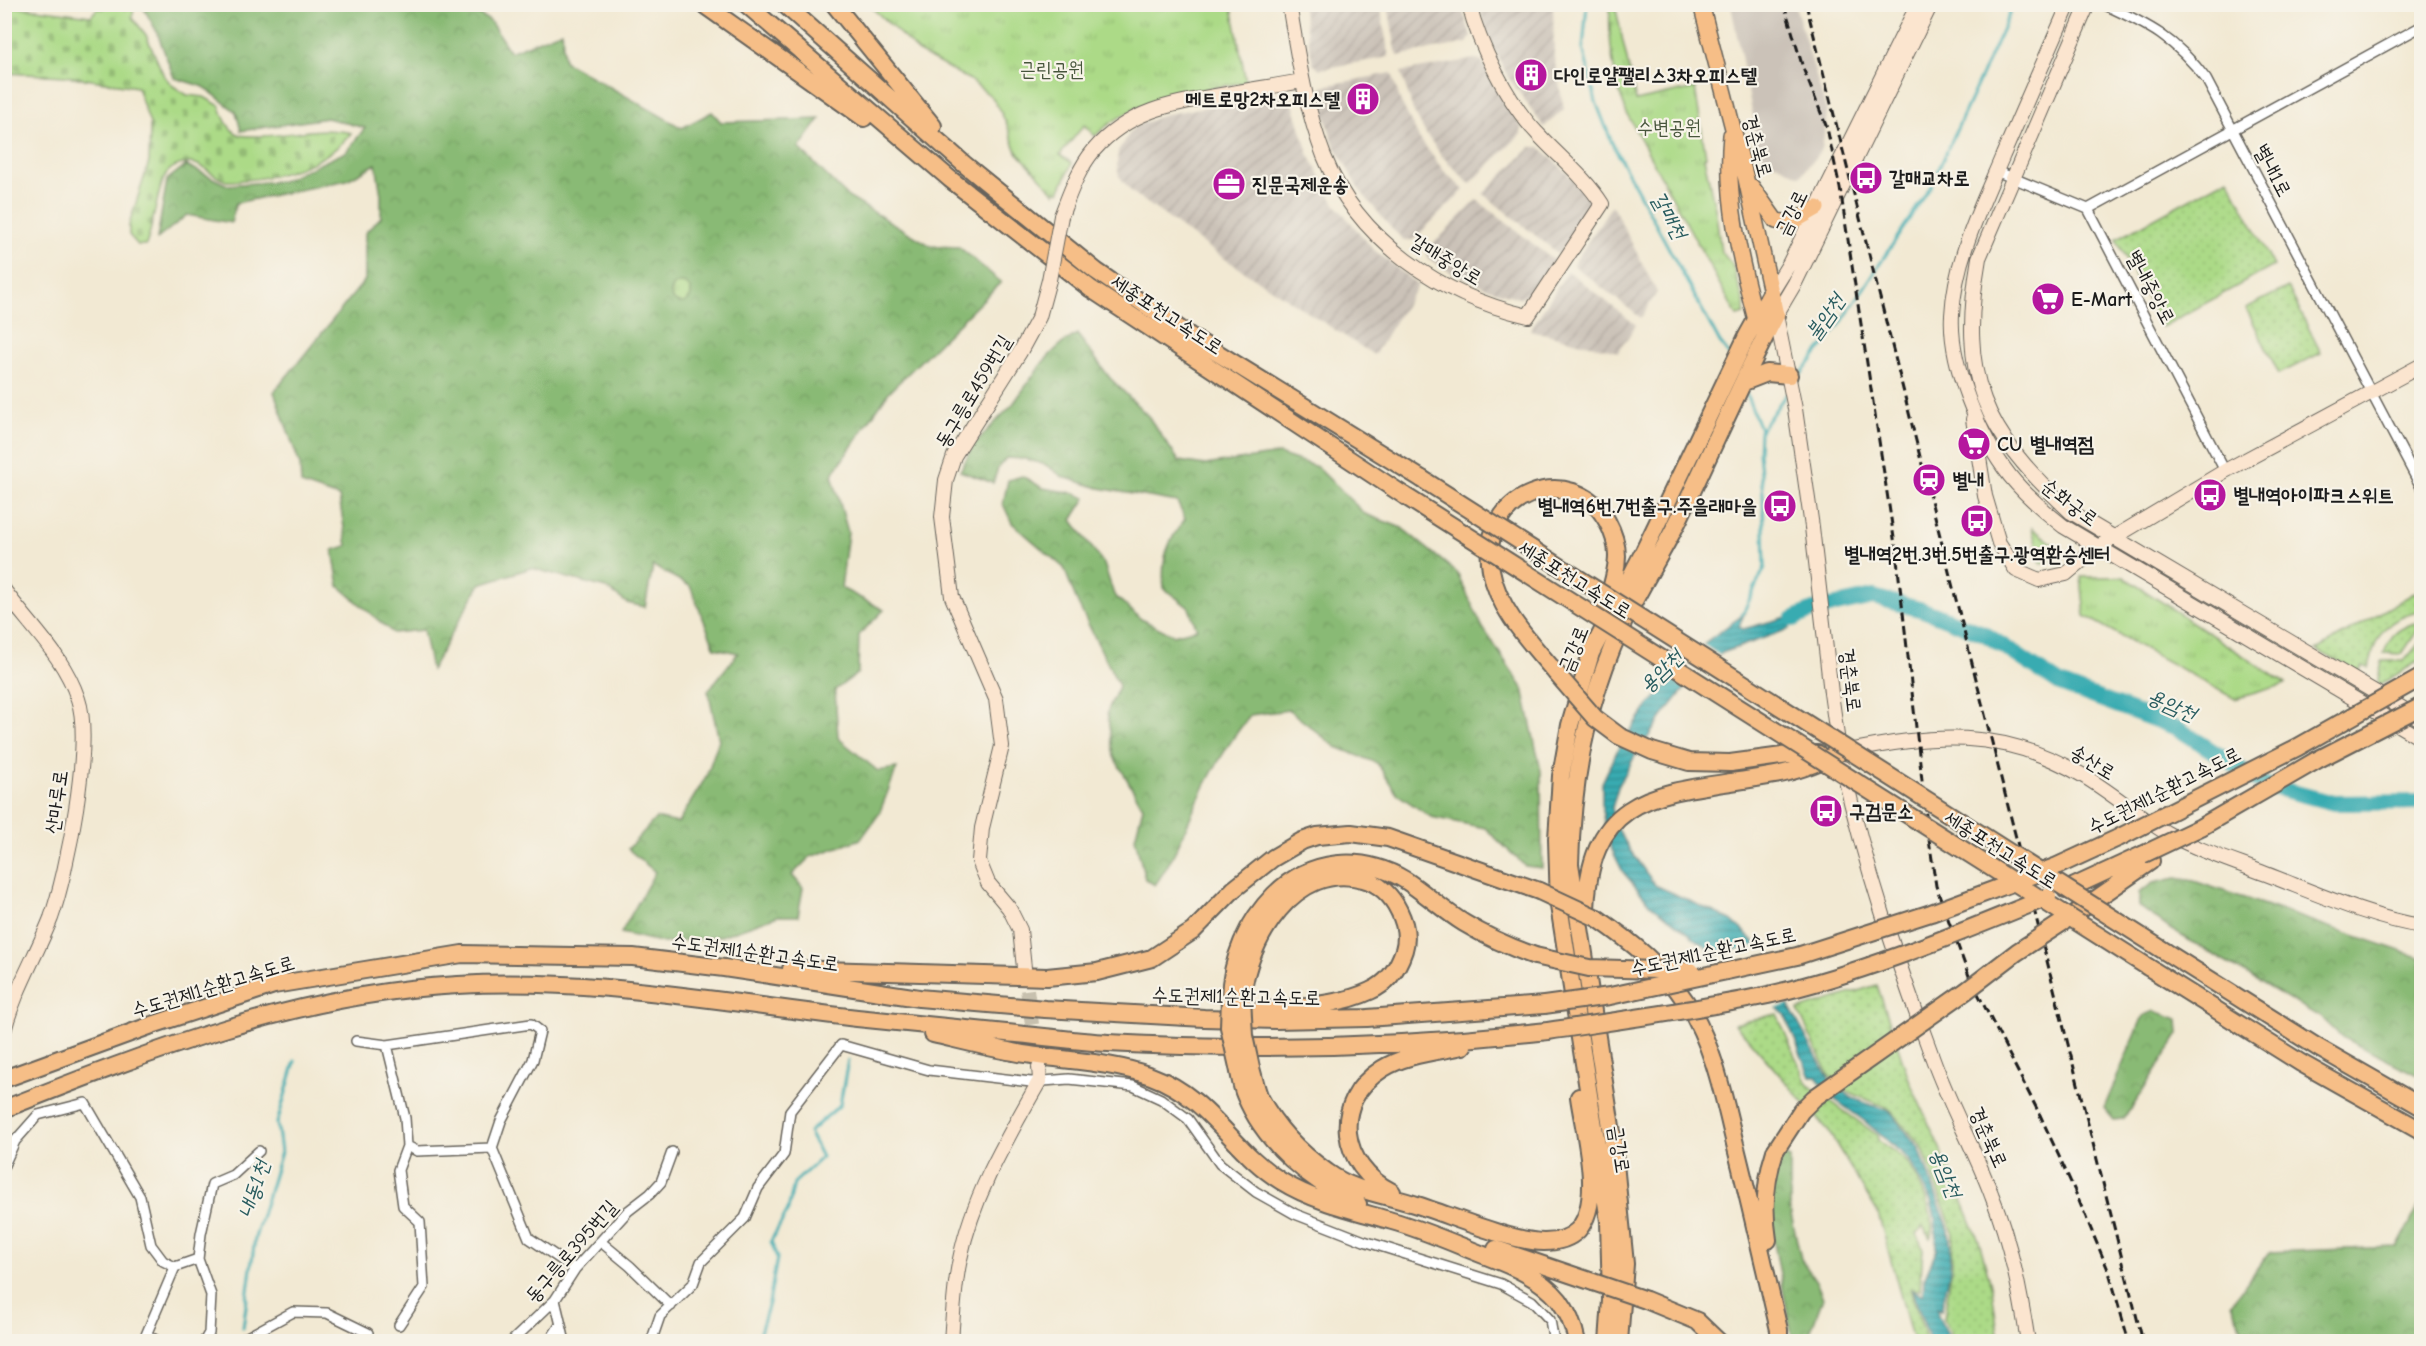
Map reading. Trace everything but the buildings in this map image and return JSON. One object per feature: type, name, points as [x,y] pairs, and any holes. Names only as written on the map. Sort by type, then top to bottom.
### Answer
[{"type":"highway","points":[[704,4],[950,179]]},
{"type":"highway","name":"세종포천고속도로","points":[[746,4],[950,179],[1091,289],[1405,496],[2148,967],[2301,1063],[2421,1131]]},
{"type":"highway","name":"세종포천고속도로","points":[[784,4],[964,164],[1096,271],[1180,330],[1422,479],[2317,1047],[2421,1107]]},
{"type":"highway","points":[[834,4],[964,164]]},
{"type":"highway","name":"금강로","points":[[1608,1341],[1611,1300],[1608,1210],[1559,906],[1557,839],[1561,776],[1570,725],[1591,653],[1644,551],[1747,336],[1772,293]]},
{"type":"highway","name":"금강로","points":[[1619,1341],[1625,1264],[1612,1133],[1570,864],[1573,800],[1591,704],[1629,610],[1668,540],[1776,315]]},
{"type":"highway","points":[[1744,382],[1767,373],[1789,375]]},
{"type":"highway","points":[[1591,653],[1615,574],[1617,555],[1613,532],[1602,512],[1587,499],[1570,492],[1549,489],[1531,493],[1510,506],[1495,524],[1490,540],[1491,571],[1499,596],[1514,622],[1595,718],[1619,736],[1652,751],[1689,762],[1730,763],[1796,754],[1839,753]]},
{"type":"highway","name":"수도권제1순환고속도로","points":[[6,1079],[152,1025],[274,985],[462,954],[633,957],[724,968],[919,998],[1046,1009],[1204,1018],[1276,1020],[1367,1018],[1544,1005],[1610,996],[1787,958],[1833,945],[1931,913],[2055,867],[2118,838],[2298,747],[2421,677]]},
{"type":"highway","points":[[4,1109],[106,1069],[289,1010],[374,993],[458,985],[566,986],[655,993],[859,1018],[1105,1043],[1190,1046],[1330,1046],[1505,1035],[1548,1031],[1770,994],[1839,975],[1945,939],[2146,858],[2317,759],[2421,706]]},
{"type":"highway","points":[[1585,956],[1586,890],[1591,864],[1607,830],[1617,818],[1652,797],[1676,790],[1777,775],[1814,765],[1839,753]]},
{"type":"highway","points":[[724,968],[1047,977],[1075,975],[1152,958],[1193,931],[1234,889],[1273,858],[1302,841],[1335,833],[1388,838],[1539,891],[1598,918],[1661,969],[1688,1004],[1701,1030],[1723,1095],[1779,1336]]},
{"type":"highway","points":[[1779,1336],[1765,1222],[1764,1194],[1775,1151],[1801,1111],[1848,1072],[2063,922],[2146,858]]},
{"type":"highway","points":[[1393,1221],[1319,1183],[1278,1145],[1244,1094],[1245,1068],[1241,1016],[1236,998],[1238,954],[1255,916],[1280,889],[1305,873],[1332,863],[1356,863],[1388,872],[1405,880],[1436,904],[1482,934],[1535,956],[1589,968],[1719,972]]},
{"type":"highway","points":[[1204,1018],[1323,1003],[1372,991],[1390,977],[1405,946],[1406,929],[1398,907],[1381,888],[1356,877],[1325,878],[1307,887],[1282,907],[1259,938],[1236,998]]},
{"type":"highway","points":[[1245,1068],[1259,1097],[1290,1141],[1306,1156],[1343,1182],[1371,1193],[1414,1203],[1484,1227],[1543,1242],[1567,1238],[1584,1221],[1590,1205],[1591,1179],[1559,970],[1556,941],[1559,906]]},
{"type":"highway","points":[[859,1018],[1013,1052],[1120,1066],[1153,1077],[1181,1091],[1205,1109],[1258,1162],[1280,1180],[1344,1208],[1437,1236],[1507,1264],[1534,1278],[1560,1301],[1577,1341]]},
{"type":"highway","points":[[1414,1203],[1371,1180],[1356,1160],[1351,1148],[1348,1122],[1355,1097],[1371,1077],[1398,1062],[1413,1056],[1505,1035]]},
{"type":"highway","points":[[1612,1133],[1630,1223],[1633,1283],[1631,1341]]},
{"type":"highway","points":[[1437,1236],[1497,1250],[1646,1300],[1697,1321],[1719,1341]]},
{"type":"main road","name":"경춘북로","points":[[1701,4],[1746,179],[1776,315]]},
{"type":"main road","points":[[1731,126],[1728,167],[1730,193],[1756,320]]},
{"type":"main road","points":[[1746,179],[1776,221],[1791,223],[1817,208]]},
{"type":"street","name":"갈매중앙로","points":[[1289,4],[1311,119],[1325,158],[1347,198],[1384,243],[1404,260],[1448,288],[1479,302],[1528,316],[1602,204],[1594,192],[1535,131],[1518,108],[1484,49],[1469,4]]},
{"type":"street","name":"금강로","points":[[1772,293],[1789,264],[1918,4]]},
{"type":"street","name":"금강로","points":[[1776,315],[1795,283],[1931,4]]},
{"type":"street","name":"순화궁로","points":[[2069,4],[1962,255],[1954,290],[1951,318],[1955,351],[1969,398],[1989,441],[2009,475],[2035,504],[2063,526],[2421,739]]},
{"type":"street","name":"순화궁로","points":[[2088,4],[1978,258],[1971,320],[1972,350],[1977,381],[1985,405],[2000,434],[2023,465],[2071,512],[2421,720]]},
{"type":"street","name":"별내1로","points":[[2103,4],[2156,30],[2189,57],[2206,79],[2371,392]]},
{"type":"street","points":[[1996,171],[2088,209],[2421,26]]},
{"type":"street","name":"동구릉로459번길","points":[[1024,968],[1020,930],[1009,908],[988,883],[979,861],[982,828],[1002,746],[996,699],[952,597],[942,517],[946,480],[954,456],[1039,317],[1049,280],[1060,216],[1076,177],[1093,151],[1117,128],[1137,116],[1174,103],[1302,81]]},
{"type":"street","name":"별내중앙로","points":[[2088,209],[2225,471]]},
{"type":"street","name":"경춘북로","points":[[1776,315],[1795,409],[1812,527],[1839,753],[1854,813],[1900,965],[1933,1061],[1992,1196],[2009,1246],[2018,1278],[2028,1341]]},
{"type":"street","points":[[1969,398],[1985,496],[1999,543],[2016,570],[2038,580],[2066,574],[2098,547],[2225,471],[2421,365]]},
{"type":"street","points":[[2371,392],[2421,489]]},
{"type":"street","name":"산마루로","points":[[4,590],[63,665],[78,699],[83,726],[83,750],[74,814],[58,898],[15,999],[4,1031]]},
{"type":"street","name":"송산로","points":[[1839,753],[1903,740],[1951,737],[1979,740],[2028,751],[2082,775],[2163,831],[2187,844],[2325,897],[2418,927]]},
{"type":"street","points":[[356,1041],[387,1045],[531,1024],[540,1031],[533,1060],[501,1121],[492,1148],[529,1238],[575,1269]]},
{"type":"street","points":[[387,1045],[405,1118],[407,1146],[398,1170],[404,1206],[420,1222],[424,1287],[399,1325]]},
{"type":"street","points":[[651,1341],[660,1317],[693,1284],[701,1262],[745,1218],[758,1188],[784,1154],[790,1111],[841,1045],[929,1070],[1031,1082],[1039,1074]]},
{"type":"street","points":[[951,1341],[960,1260],[971,1220],[995,1159],[1039,1074]]},
{"type":"street","points":[[1039,1074],[1133,1086],[1161,1100],[1188,1119],[1220,1164],[1256,1192],[1295,1214],[1364,1241],[1501,1284],[1532,1301],[1550,1320],[1554,1341]]},
{"type":"street","points":[[4,1165],[15,1141],[38,1115],[85,1103],[140,1197],[151,1245],[163,1261],[175,1267],[198,1259]]},
{"type":"street","points":[[407,1146],[417,1151],[492,1148]]},
{"type":"street","points":[[204,1341],[208,1333],[211,1295],[198,1259],[212,1184],[233,1175],[259,1150]]},
{"type":"street","name":"동구릉로395번길","points":[[511,1341],[555,1300],[575,1269],[628,1211],[661,1182],[672,1152]]},
{"type":"street","points":[[601,1242],[630,1266],[671,1306]]},
{"type":"street","points":[[159,1341],[145,1338],[175,1267]]},
{"type":"street","points":[[555,1300],[565,1341]]},
{"type":"street","points":[[238,1341],[293,1312],[327,1313],[368,1333]]},
{"type":"street","points":[[549,1341],[560,1325]]},
{"type":"shaded area","points":[[1302,5],[1380,5],[1389,57],[1320,69],[1313,64]]},
{"type":"shaded area","points":[[1388,5],[1461,5],[1471,36],[1467,43],[1397,56]]},
{"type":"shaded area","name":"다인로얄팰리스3차오피스텔","points":[[1478,5],[1553,5],[1554,58],[1564,109],[1544,127],[1508,77],[1490,40]]},
{"type":"shaded area","points":[[1731,5],[1795,5],[1827,113],[1822,149],[1800,176],[1763,157],[1754,141],[1754,121]]},
{"type":"shaded area","points":[[1475,59],[1482,62],[1500,95],[1521,126],[1521,134],[1470,184],[1442,156],[1426,134],[1413,110],[1401,72]]},
{"type":"shaded area","points":[[1392,73],[1400,100],[1419,138],[1444,171],[1464,190],[1413,240],[1404,240],[1392,229],[1358,188],[1333,142],[1318,93],[1323,86]]},
{"type":"shaded area","points":[[1284,93],[1291,97],[1308,153],[1335,204],[1373,249],[1418,285],[1374,355],[1216,253],[1132,192],[1119,176],[1118,151],[1134,127],[1167,114]]},
{"type":"shaded area","points":[[1531,147],[1540,147],[1575,181],[1590,200],[1590,208],[1559,254],[1483,194]]},
{"type":"shaded area","points":[[1477,200],[1555,261],[1534,293],[1520,298],[1498,292],[1454,274],[1427,258],[1427,250]]},
{"type":"shaded area","points":[[1612,205],[1657,292],[1641,318],[1573,265]]},
{"type":"shaded area","points":[[1568,271],[1636,325],[1618,352],[1530,330]]},
{"type":"green space","points":[[144,4],[462,5],[490,21],[510,52],[562,31],[564,61],[682,128],[712,112],[721,122],[820,119],[799,148],[848,197],[931,246],[959,247],[1001,282],[889,392],[832,475],[848,532],[841,588],[884,610],[859,635],[858,673],[835,690],[838,738],[878,771],[897,768],[879,814],[861,839],[810,857],[792,875],[803,888],[798,916],[778,916],[721,936],[664,943],[621,933],[655,872],[628,849],[656,818],[678,823],[706,777],[719,740],[708,691],[738,653],[715,648],[690,586],[653,566],[645,607],[627,603],[606,588],[531,568],[480,584],[431,670],[423,630],[393,633],[339,586],[333,550],[347,546],[339,497],[301,484],[300,465],[274,392],[365,280],[365,233],[381,217],[381,195],[376,164],[347,180],[236,203],[231,223],[187,215],[157,239],[167,180],[186,165],[227,185],[282,181],[346,152],[365,128],[327,118],[241,131],[236,112],[204,87],[174,78],[157,32],[143,7]]},
{"type":"green space","points":[[4,5],[91,16],[100,5],[135,5],[132,17],[146,35],[164,76],[173,86],[187,95],[204,97],[220,106],[227,123],[236,133],[266,136],[327,130],[351,133],[330,153],[303,167],[274,176],[228,181],[195,164],[173,167],[163,180],[146,245],[138,245],[129,235],[129,225],[149,162],[150,124],[137,87],[66,76],[5,73]]},
{"type":"green space","name":"근린공원","points":[[869,5],[1244,5],[1232,7],[1246,82],[1185,93],[1147,104],[1111,123],[1095,136],[1084,125],[1060,155],[1072,163],[1059,192],[1056,190],[1055,193],[1017,152],[1006,122],[992,97],[970,80],[920,53]]},
{"type":"green space","name":"수변공원","points":[[1610,5],[1615,5],[1636,101],[1695,88],[1706,157],[1704,158],[1716,213],[1721,252],[1732,264],[1744,302],[1744,314],[1737,316],[1627,114],[1612,60]]},
{"type":"green space","points":[[2228,178],[2274,266],[2162,327],[2116,239]]},
{"type":"green space","points":[[677,283],[685,283],[691,289],[691,297],[685,303],[677,303],[671,297],[671,289]]},
{"type":"green space","points":[[2288,287],[2321,353],[2279,374],[2246,308]]},
{"type":"green space","points":[[1077,334],[1110,378],[1148,416],[1179,461],[1205,465],[1279,454],[1317,467],[1365,514],[1402,528],[1457,573],[1483,628],[1523,688],[1541,771],[1542,868],[1525,866],[1485,828],[1431,817],[1397,794],[1377,763],[1336,747],[1289,710],[1250,715],[1210,776],[1162,875],[1155,885],[1145,879],[1135,838],[1143,807],[1114,757],[1107,712],[1119,686],[1078,604],[1064,568],[1012,523],[1003,504],[1008,480],[1022,476],[1043,488],[1073,493],[1086,498],[1072,520],[1104,564],[1114,595],[1141,619],[1173,635],[1197,629],[1189,608],[1164,588],[1163,568],[1167,551],[1185,519],[1177,502],[1099,488],[1063,477],[1046,465],[1026,459],[1006,458],[998,468],[993,483],[960,471],[974,444],[1013,404],[1043,362],[1060,345]]},
{"type":"green space","points":[[2032,528],[2068,555],[2041,564]]},
{"type":"green space","points":[[2081,577],[2124,577],[2286,684],[2235,699],[2085,616]]},
{"type":"green space","points":[[2421,589],[2421,611],[2399,619],[2384,629],[2375,645],[2369,668],[2363,666],[2359,672],[2316,650]]},
{"type":"green space","points":[[2414,623],[2421,625],[2402,654],[2384,653],[2395,634]]},
{"type":"green space","points":[[2421,641],[2421,660],[2379,685],[2382,661],[2404,661]]},
{"type":"green space","points":[[2176,878],[2194,881],[2421,958],[2421,1077],[2343,1038],[2323,1019],[2170,929],[2139,906],[2139,893],[2153,883]]},
{"type":"green space","points":[[1877,985],[1910,1082],[1979,1241],[1992,1289],[1999,1341],[1955,1341],[1944,1319],[1952,1265],[1953,1232],[1922,1147],[1888,1108],[1849,1092],[1829,1076],[1798,1010]]},
{"type":"green space","points":[[2155,1011],[2178,1019],[2179,1034],[2132,1108],[2122,1119],[2114,1120],[2104,1108],[2143,1016]]},
{"type":"green space","points":[[1777,1014],[1807,1084],[1877,1135],[1878,1140],[1905,1160],[1922,1189],[1932,1231],[1930,1238],[1923,1226],[1917,1234],[1923,1249],[1920,1290],[1910,1289],[1927,1341],[1913,1341],[1878,1213],[1827,1129],[1735,1024]]},
{"type":"green space","points":[[1781,1154],[1790,1158],[1790,1210],[1801,1259],[1816,1281],[1823,1298],[1807,1341],[1793,1341],[1769,1217],[1775,1172]]},
{"type":"green space","points":[[2421,1202],[2421,1341],[2247,1341],[2231,1303],[2270,1252],[2397,1247]]},
{"type":"water","points":[[1813,610],[1789,629],[1722,653],[1696,675],[1662,717],[1635,756],[1618,787],[1612,808],[1616,826],[1655,885],[1731,920],[1753,940],[1829,1079],[1852,1098],[1889,1111],[1919,1148],[1949,1230],[1951,1252],[1949,1276],[1941,1311],[1937,1307],[1938,1316],[1952,1341],[1930,1341],[1912,1290],[1923,1295],[1924,1279],[1937,1249],[1935,1218],[1931,1201],[1909,1159],[1834,1099],[1816,1077],[1810,1077],[1785,1015],[1711,951],[1650,904],[1623,872],[1609,844],[1602,811],[1602,783],[1619,747],[1647,707],[1707,641],[1744,614],[1739,627],[1743,629]]},
{"type":"pier","points":[[1816,608],[1815,612],[1791,631],[1789,614]]},
{"type":"pier","points":[[1701,643],[1722,657],[1698,677],[1688,689],[1669,677]]},
{"type":"pier","points":[[1759,945],[1792,1003],[1773,1009],[1712,955]]},
{"type":"waterway","name":"갈매천","points":[[1587,4],[1583,48],[1596,102],[1612,143],[1720,343],[1731,357]]},
{"type":"waterway","name":"불암천","points":[[1794,383],[1841,323],[1931,186],[2014,4]]},
{"type":"waterway","name":"갈매천","points":[[1745,391],[1760,429]]},
{"type":"waterway","name":"불암천","points":[[1742,615],[1765,567],[1763,494],[1759,453],[1760,431],[1787,393]]},
{"type":"waterway","name":"용암천","points":[[1793,619],[1813,610],[1873,597],[1923,610],[1985,634],[2060,684],[2177,728],[2265,785],[2334,803],[2422,802]]},
{"type":"waterway","points":[[757,1342],[769,1303],[777,1258],[771,1241],[788,1210],[794,1183],[822,1157],[809,1132],[840,1105],[848,1060]]},
{"type":"waterway","name":"내동1천","points":[[243,1328],[255,1238],[281,1152],[277,1123],[295,1061]]},
{"type":"tunnel","points":[[1024,969],[1038,1065]]},
{"type":"railway","points":[[1784,4],[1803,68],[1827,128],[1840,188],[1896,551],[1936,886],[1969,976],[2040,1115],[2074,1189],[2109,1272],[2129,1342]]},
{"type":"railway","points":[[1806,4],[2143,1342]]},
{"type":"place","name":"다인로얄팰리스3차오피스텔","points":[[1531,75]]},
{"type":"place","name":"메트로망2차오피스텔","points":[[1363,99]]},
{"type":"place","name":"갈매교차로","points":[[1866,178]]},
{"type":"place","name":"진문국제운송","points":[[1229,184]]},
{"type":"place","name":"E-Mart","points":[[2048,299]]},
{"type":"place","name":"CU 별내역점","points":[[1974,444]]},
{"type":"place","name":"별내","points":[[1929,480]]},
{"type":"place","name":"별내역아이파크스위트","points":[[2210,495]]},
{"type":"place","name":"별내역6번.7번출구.주을래마을","points":[[1780,506]]},
{"type":"place","name":"별내역2번.3번.5번출구.광역환승센터","points":[[1977,521]]},
{"type":"place","name":"구검문소","points":[[1826,811]]}]
